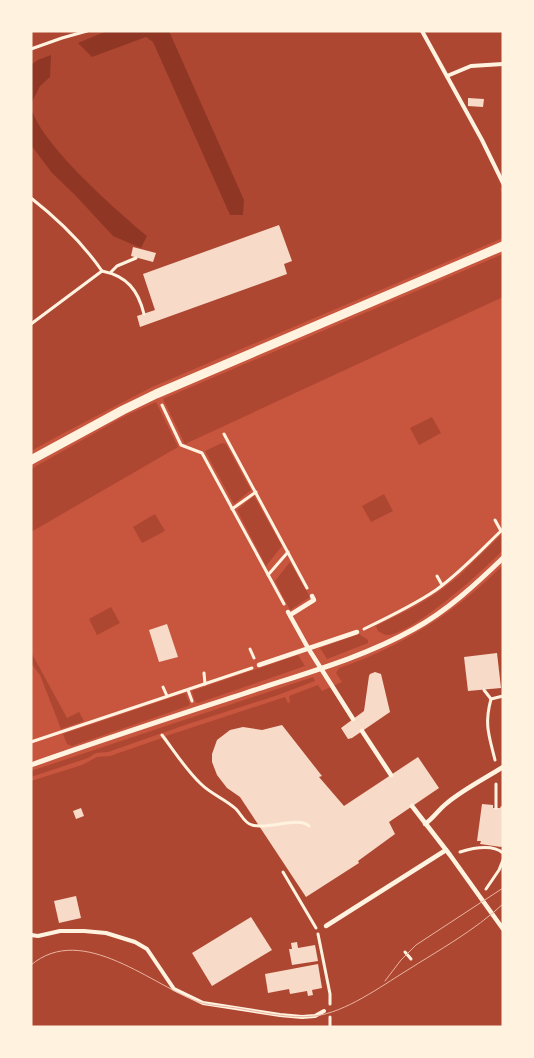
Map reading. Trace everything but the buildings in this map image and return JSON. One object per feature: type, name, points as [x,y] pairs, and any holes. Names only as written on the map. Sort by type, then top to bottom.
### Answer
[{"type":"street","points":[[31,460],[156,394],[503,246]]},
{"type":"street","points":[[31,765],[382,646],[416,628],[461,595],[503,558]]},
{"type":"street","points":[[312,596],[314,600],[289,613],[320,668],[353,719]]},
{"type":"street","points":[[259,665],[357,632]]},
{"type":"street","points":[[362,731],[391,775]]},
{"type":"street","points":[[425,824],[434,818],[439,810],[450,800],[503,767]]},
{"type":"street","points":[[412,806],[503,929]]},
{"type":"street","points":[[326,926],[446,850]]},
{"type":"lane","points":[[422,31],[482,140],[503,183]]},
{"type":"lane","points":[[447,76],[471,66],[503,64]]},
{"type":"lane","points":[[31,935],[38,936],[60,931],[84,930],[135,942],[147,950],[174,989],[203,1003],[280,1015],[315,1016],[324,1011]]},
{"type":"path","points":[[31,49],[87,31]]},
{"type":"path","points":[[31,198],[56,217],[85,247],[102,271]]},
{"type":"path","points":[[111,272],[117,266],[136,258]]},
{"type":"path","points":[[31,324],[102,271],[111,272],[123,278],[140,299],[144,314]]},
{"type":"path","points":[[166,414],[182,445],[202,453],[289,613]]},
{"type":"path","points":[[224,434],[312,596]]},
{"type":"path","points":[[232,509],[256,492]]},
{"type":"path","points":[[357,632],[415,603],[455,575],[502,530],[495,520]]},
{"type":"path","points":[[268,575],[288,552]]},
{"type":"path","points":[[436,576],[442,585]]},
{"type":"path","points":[[31,742],[259,665]]},
{"type":"path","points":[[204,673],[205,684]]},
{"type":"path","points":[[163,687],[167,696]]},
{"type":"path","points":[[484,690],[492,699]]},
{"type":"path","points":[[492,699],[503,696]]},
{"type":"path","points":[[492,699],[487,713],[486,724],[496,771],[496,808]]},
{"type":"path","points":[[162,735],[187,769],[202,785],[228,802],[248,824],[255,826],[305,822],[309,826]]},
{"type":"path","points":[[450,855],[483,848],[498,850],[503,853]]},
{"type":"path","points":[[479,896],[499,870],[503,860]]},
{"type":"path","points":[[283,872],[318,931],[330,994]]},
{"type":"path","points":[[405,952],[411,959]]},
{"type":"shaded area","points":[[31,31],[503,31],[503,187],[500,189],[503,194],[503,238],[152,387],[31,451]]},
{"type":"shaded area","points":[[107,31],[169,31],[244,200],[243,215],[230,215],[153,42],[146,37],[92,57],[78,43]]},
{"type":"shaded area","points":[[51,55],[50,77],[40,86],[31,104],[31,65]]},
{"type":"shaded area","points":[[31,106],[37,121],[63,156],[99,194],[147,236],[141,248],[113,236],[52,173],[31,145]]},
{"type":"shaded area","points":[[503,254],[503,297],[185,444],[163,399]]},
{"type":"shaded area","points":[[156,402],[178,447],[31,532],[31,469],[125,416]]},
{"type":"shaded area","points":[[432,417],[441,433],[419,445],[410,428]]},
{"type":"shaded area","points":[[222,443],[226,444],[251,490],[234,504],[205,451]]},
{"type":"shaded area","points":[[384,494],[393,511],[371,522],[362,506]]},
{"type":"shaded area","points":[[254,496],[282,546],[266,566],[237,510]]},
{"type":"shaded area","points":[[155,514],[165,531],[142,543],[133,527]]},
{"type":"shaded area","points":[[503,533],[503,550],[448,599],[400,632],[388,635],[378,631],[376,626],[416,606],[458,577]]},
{"type":"shaded area","points":[[290,562],[310,597],[290,610],[275,581]]},
{"type":"shaded area","points":[[503,565],[503,1027],[31,1027],[31,781],[82,765],[97,757],[110,756],[162,738],[167,744],[170,744],[166,736],[285,697],[288,703],[290,702],[289,696],[318,685],[322,691],[342,682],[336,673],[339,668],[385,650],[427,626],[466,598]]},
{"type":"shaded area","points":[[111,607],[120,623],[97,635],[89,619]]},
{"type":"shaded area","points":[[359,634],[368,640],[368,643],[327,659],[320,648]]},
{"type":"shaded area","points":[[31,652],[67,718],[79,712],[84,721],[61,729],[40,675],[31,663]]},
{"type":"shaded area","points":[[298,655],[305,666],[198,703],[195,702],[192,691]]},
{"type":"shaded area","points":[[313,677],[315,681],[278,695],[108,752],[96,753],[88,758],[31,777],[31,771]]},
{"type":"shaded area","points":[[185,693],[190,704],[188,706],[72,746],[67,744],[63,734]]},
{"type":"tram line","points":[[385,981],[401,960],[416,945],[503,888]]},
{"type":"tram line","points":[[31,965],[51,953],[73,950],[95,953],[118,961],[202,1003],[285,1016],[315,1016],[339,1010],[374,991],[468,932],[503,904]]}]
